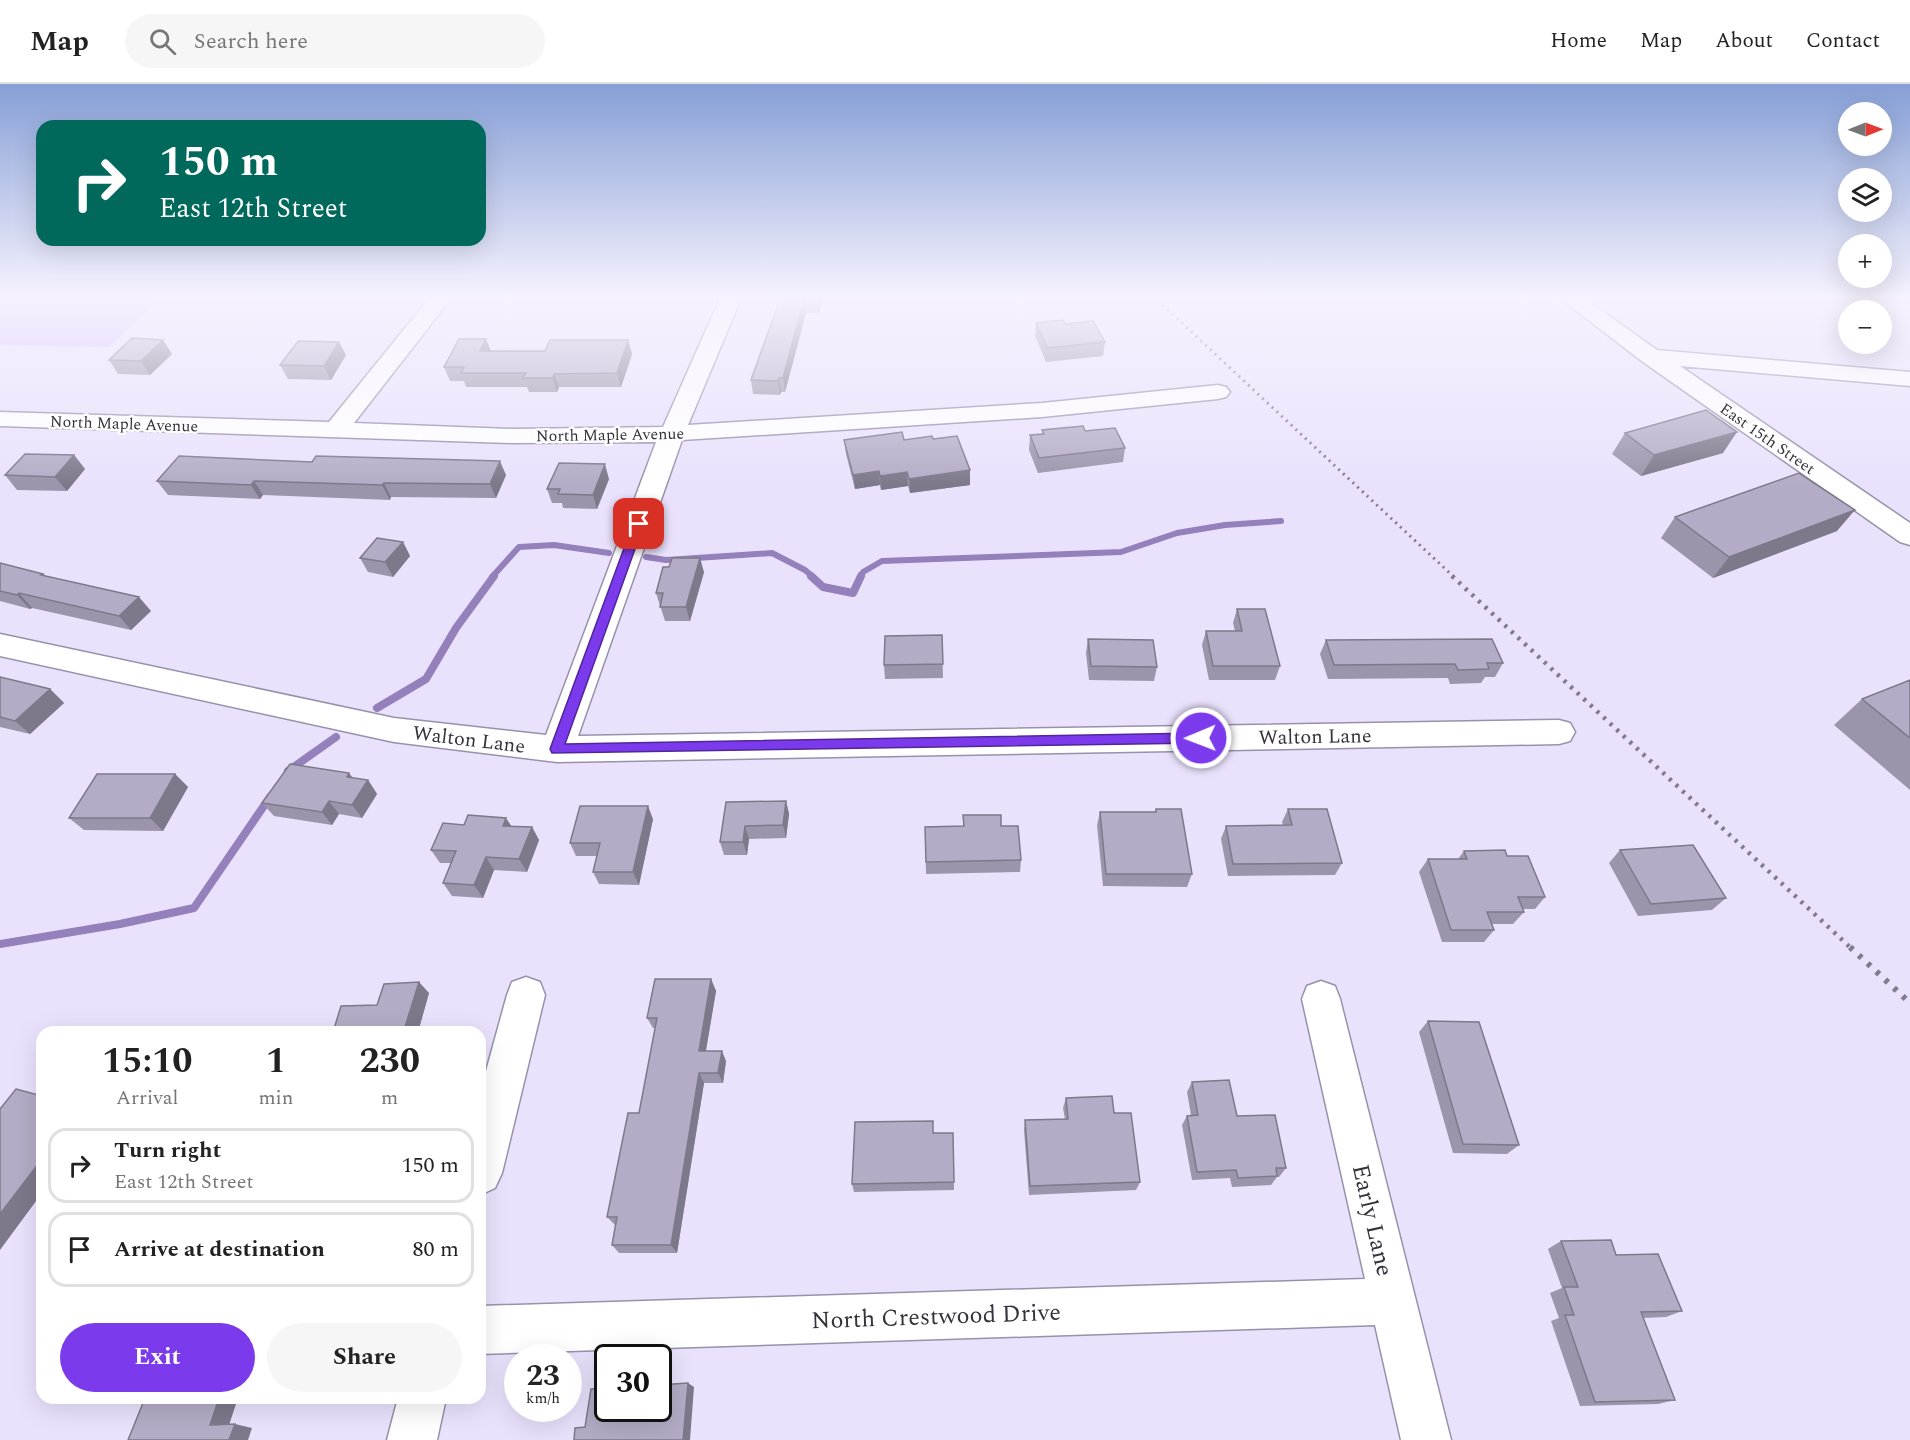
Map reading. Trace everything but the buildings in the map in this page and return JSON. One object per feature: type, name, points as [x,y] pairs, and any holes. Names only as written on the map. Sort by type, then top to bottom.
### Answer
[{"type":"street","points":[[335,431],[392,359]]},
{"type":"street","points":[[556,749],[672,434],[704,359]]},
{"type":"street","name":"East 15th Street","points":[[1654,359],[1910,536]]},
{"type":"street","points":[[1678,359],[1910,379]]},
{"type":"street","name":"North Maple Avenue","points":[[0,419],[513,436],[635,436],[1042,410],[1218,392]]},
{"type":"street","name":"Walton Lane","points":[[0,645],[394,730],[556,749],[1559,732]]},
{"type":"street","points":[[486,1150],[526,995]]},
{"type":"street","name":"Early Lane","points":[[1321,999],[1426,1440]]},
{"type":"street","name":"North Crestwood Drive","points":[[486,1330],[1392,1301]]},
{"type":"street","points":[[412,1440],[421,1404]]},
{"type":"waterway","points":[[861,577],[863,572],[882,561],[1121,552],[1177,533],[1225,525],[1281,521]]},
{"type":"waterway","points":[[492,577],[519,547],[554,545],[609,553]]},
{"type":"waterway","points":[[646,557],[666,560],[772,553],[805,570],[813,577]]},
{"type":"waterway","points":[[377,708],[426,679],[456,628],[494,576]]},
{"type":"waterway","points":[[811,576],[823,587],[853,593],[861,576]]},
{"type":"waterway","points":[[288,771],[336,737]]},
{"type":"waterway","points":[[0,944],[120,924],[194,908],[270,797]]},
{"type":"railway","points":[[1221,359],[1454,577]]},
{"type":"railway","points":[[1452,576],[1852,949]]},
{"type":"railway","points":[[1850,947],[1910,1003]]},
{"type":"route","points":[[639,524],[556,749],[1201,738]]}]
